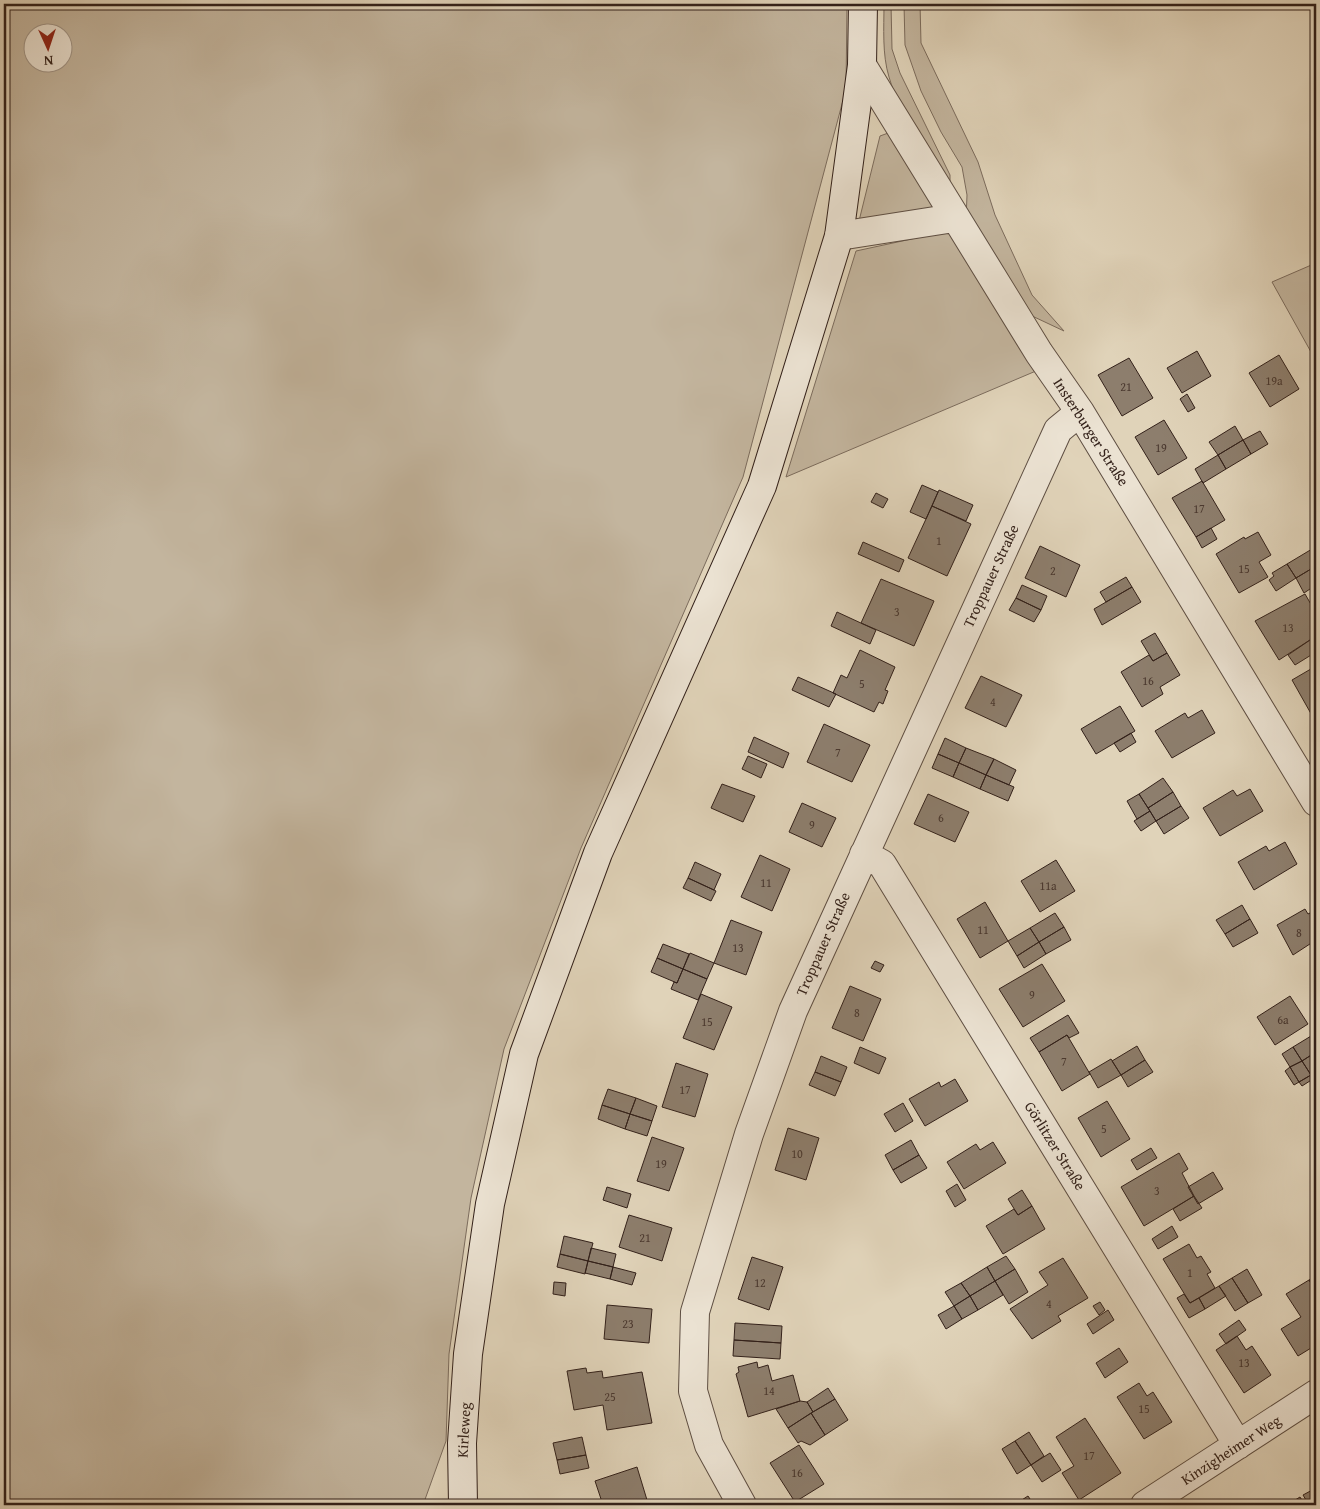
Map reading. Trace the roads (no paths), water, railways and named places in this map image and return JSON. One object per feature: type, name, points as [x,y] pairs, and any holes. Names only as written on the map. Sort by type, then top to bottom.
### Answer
[{"type":"street","name":"Kirleweg","points":[[462,1505],[462,1443],[468,1354],[490,1204],[524,1054],[598,853],[762,486],[839,236],[862,65],[863,4]]},
{"type":"street","name":"Insterburger Straße","points":[[862,65],[1038,353],[1080,412],[1316,802]]},
{"type":"street","points":[[839,236],[954,218]]},
{"type":"street","name":"Troppauer Straße","points":[[742,1505],[709,1445],[693,1391],[695,1312],[749,1134],[793,1011],[1058,430],[1080,412]]},
{"type":"street","name":"Görlitzer Straße","points":[[864,854],[882,864],[1238,1445]]},
{"type":"street","name":"Kinzigheimer Weg","points":[[1145,1505],[1316,1394]]}]
